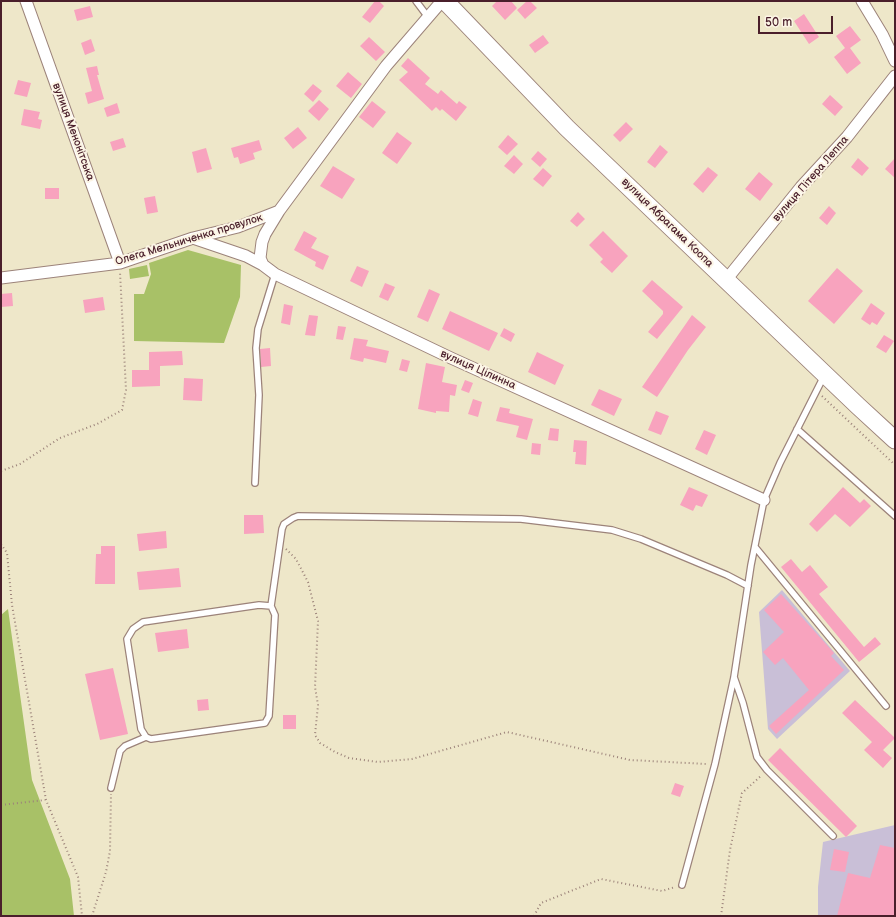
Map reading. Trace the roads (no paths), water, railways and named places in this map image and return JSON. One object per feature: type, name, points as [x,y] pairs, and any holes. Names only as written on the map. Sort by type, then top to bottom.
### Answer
[{"type":"main road","name":"вулиця Абрагама Коопа","points":[[446,1],[567,128],[895,440]]},
{"type":"street","name":"вулиця Менонітська","points":[[26,1],[120,263]]},
{"type":"street","points":[[263,264],[260,258],[262,242],[279,210],[386,66],[442,1]]},
{"type":"street","points":[[862,1],[882,34],[895,61]]},
{"type":"street","name":"вулиця Пітера Леппа","points":[[726,280],[801,187],[847,137],[895,76]]},
{"type":"street","name":"Олега Мельниченка провулок","points":[[1,278],[120,263],[192,238],[238,227],[279,210]]},
{"type":"street","name":"вулиця Цілинна","points":[[192,238],[240,254],[263,264],[275,274],[451,358],[764,500]]},
{"type":"lane","points":[[416,1],[428,17]]},
{"type":"lane","points":[[255,484],[259,395],[256,348],[258,329],[275,274]]},
{"type":"lane","points":[[682,885],[715,764],[734,677],[748,586],[764,500],[815,390],[825,374]]},
{"type":"lane","points":[[796,430],[895,516]]},
{"type":"lane","points":[[272,606],[259,605],[143,622],[132,629],[127,639],[141,729],[146,737],[151,739],[266,723],[268,716],[275,615],[272,606],[284,524],[292,518],[298,516],[521,519],[612,530],[641,538],[727,575],[748,586]]},
{"type":"lane","points":[[755,548],[886,706]]},
{"type":"lane","points":[[734,677],[743,703],[757,757],[767,770],[833,836]]},
{"type":"lane","points":[[111,788],[120,751],[125,746],[146,737]]}]
